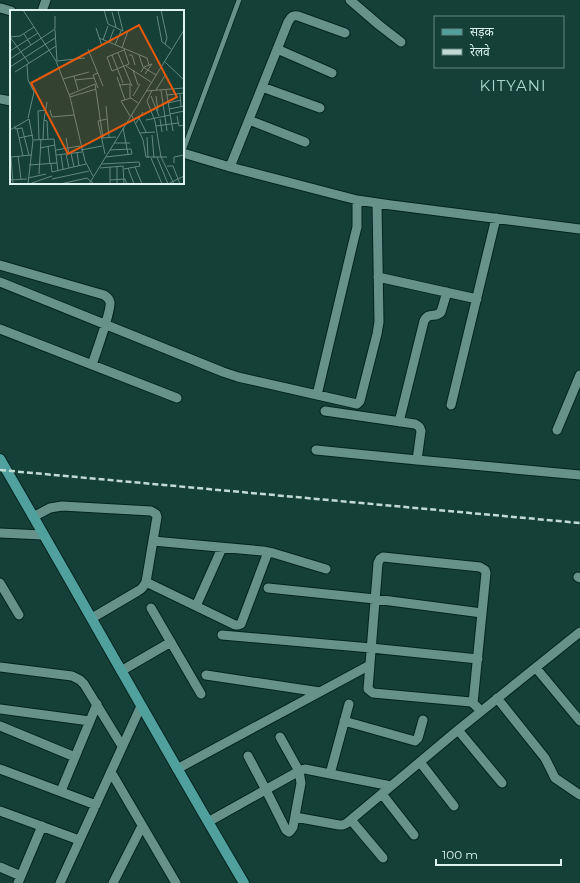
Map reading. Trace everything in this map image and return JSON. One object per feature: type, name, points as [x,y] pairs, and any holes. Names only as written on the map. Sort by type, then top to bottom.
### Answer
[{"type":"main road","points":[[1,460],[243,882]]},
{"type":"street","points":[[42,10],[46,0]]},
{"type":"street","points":[[355,2],[379,25],[401,42]]},
{"type":"street","points":[[1,6],[10,10]]},
{"type":"street","points":[[230,167],[291,17],[294,15],[298,16],[345,33]]},
{"type":"street","points":[[277,50],[332,73]]},
{"type":"street","points":[[262,87],[320,108]]},
{"type":"street","points":[[0,99],[10,100]]},
{"type":"street","points":[[249,120],[305,142]]},
{"type":"street","points":[[184,152],[230,167],[357,200],[580,229]]},
{"type":"street","points":[[317,395],[357,227],[357,200]]},
{"type":"street","points":[[0,282],[222,372],[355,404],[359,403],[360,401],[379,322],[377,203]]},
{"type":"street","points":[[451,405],[496,218]]},
{"type":"street","points":[[0,265],[104,295],[108,298],[110,305],[92,365]]},
{"type":"street","points":[[378,277],[477,299]]},
{"type":"street","points":[[399,422],[424,321],[428,316],[440,314],[447,292]]},
{"type":"street","points":[[0,329],[177,398]]},
{"type":"street","points":[[557,430],[580,375]]},
{"type":"street","points":[[324,411],[418,425],[421,431],[416,460]]},
{"type":"street","points":[[316,450],[580,475]]},
{"type":"street","points":[[33,517],[50,508],[62,506],[151,512],[156,514],[157,517],[146,582],[142,589],[92,618]]},
{"type":"street","points":[[0,533],[44,535]]},
{"type":"street","points":[[153,541],[268,552],[326,569]]},
{"type":"street","points":[[196,606],[222,548]]},
{"type":"street","points":[[146,582],[235,625],[238,625],[241,624],[268,552]]},
{"type":"street","points":[[473,703],[486,573],[485,570],[480,567],[380,558],[378,560],[368,689],[373,693],[473,703],[481,711]]},
{"type":"street","points":[[0,583],[19,615]]},
{"type":"street","points":[[268,588],[375,599],[482,613]]},
{"type":"street","points":[[151,608],[201,694]]},
{"type":"street","points":[[222,635],[478,659]]},
{"type":"street","points":[[295,817],[339,825],[347,823],[481,711],[577,635],[580,646]]},
{"type":"street","points":[[121,671],[171,642]]},
{"type":"street","points":[[177,769],[370,665]]},
{"type":"street","points":[[0,667],[76,678],[80,680],[97,704],[122,746]]},
{"type":"street","points":[[536,668],[580,721]]},
{"type":"street","points":[[206,675],[320,692]]},
{"type":"street","points":[[497,698],[545,758],[555,778],[580,795]]},
{"type":"street","points":[[61,792],[97,704]]},
{"type":"street","points":[[330,774],[349,704]]},
{"type":"street","points":[[60,883],[141,706]]},
{"type":"street","points":[[0,709],[90,721]]},
{"type":"street","points":[[344,722],[415,741],[418,738],[423,720]]},
{"type":"street","points":[[0,726],[75,757]]},
{"type":"street","points":[[458,730],[502,783]]},
{"type":"street","points":[[248,756],[286,830],[291,830],[293,827],[301,783],[299,771],[280,737]]},
{"type":"street","points":[[420,762],[454,806]]},
{"type":"street","points":[[0,769],[96,805]]},
{"type":"street","points":[[208,822],[305,769],[391,786]]},
{"type":"street","points":[[111,772],[176,883]]},
{"type":"street","points":[[382,794],[414,835]]},
{"type":"street","points":[[0,811],[79,840]]},
{"type":"street","points":[[351,820],[383,858]]},
{"type":"street","points":[[0,867],[20,879],[42,826]]},
{"type":"street","points":[[113,883],[142,826]]},
{"type":"lane","points":[[184,149],[239,0]]},
{"type":"railway","points":[[0,470],[580,523]]},
{"type":"district","name":"KITYANI","points":[[513,85]]}]
